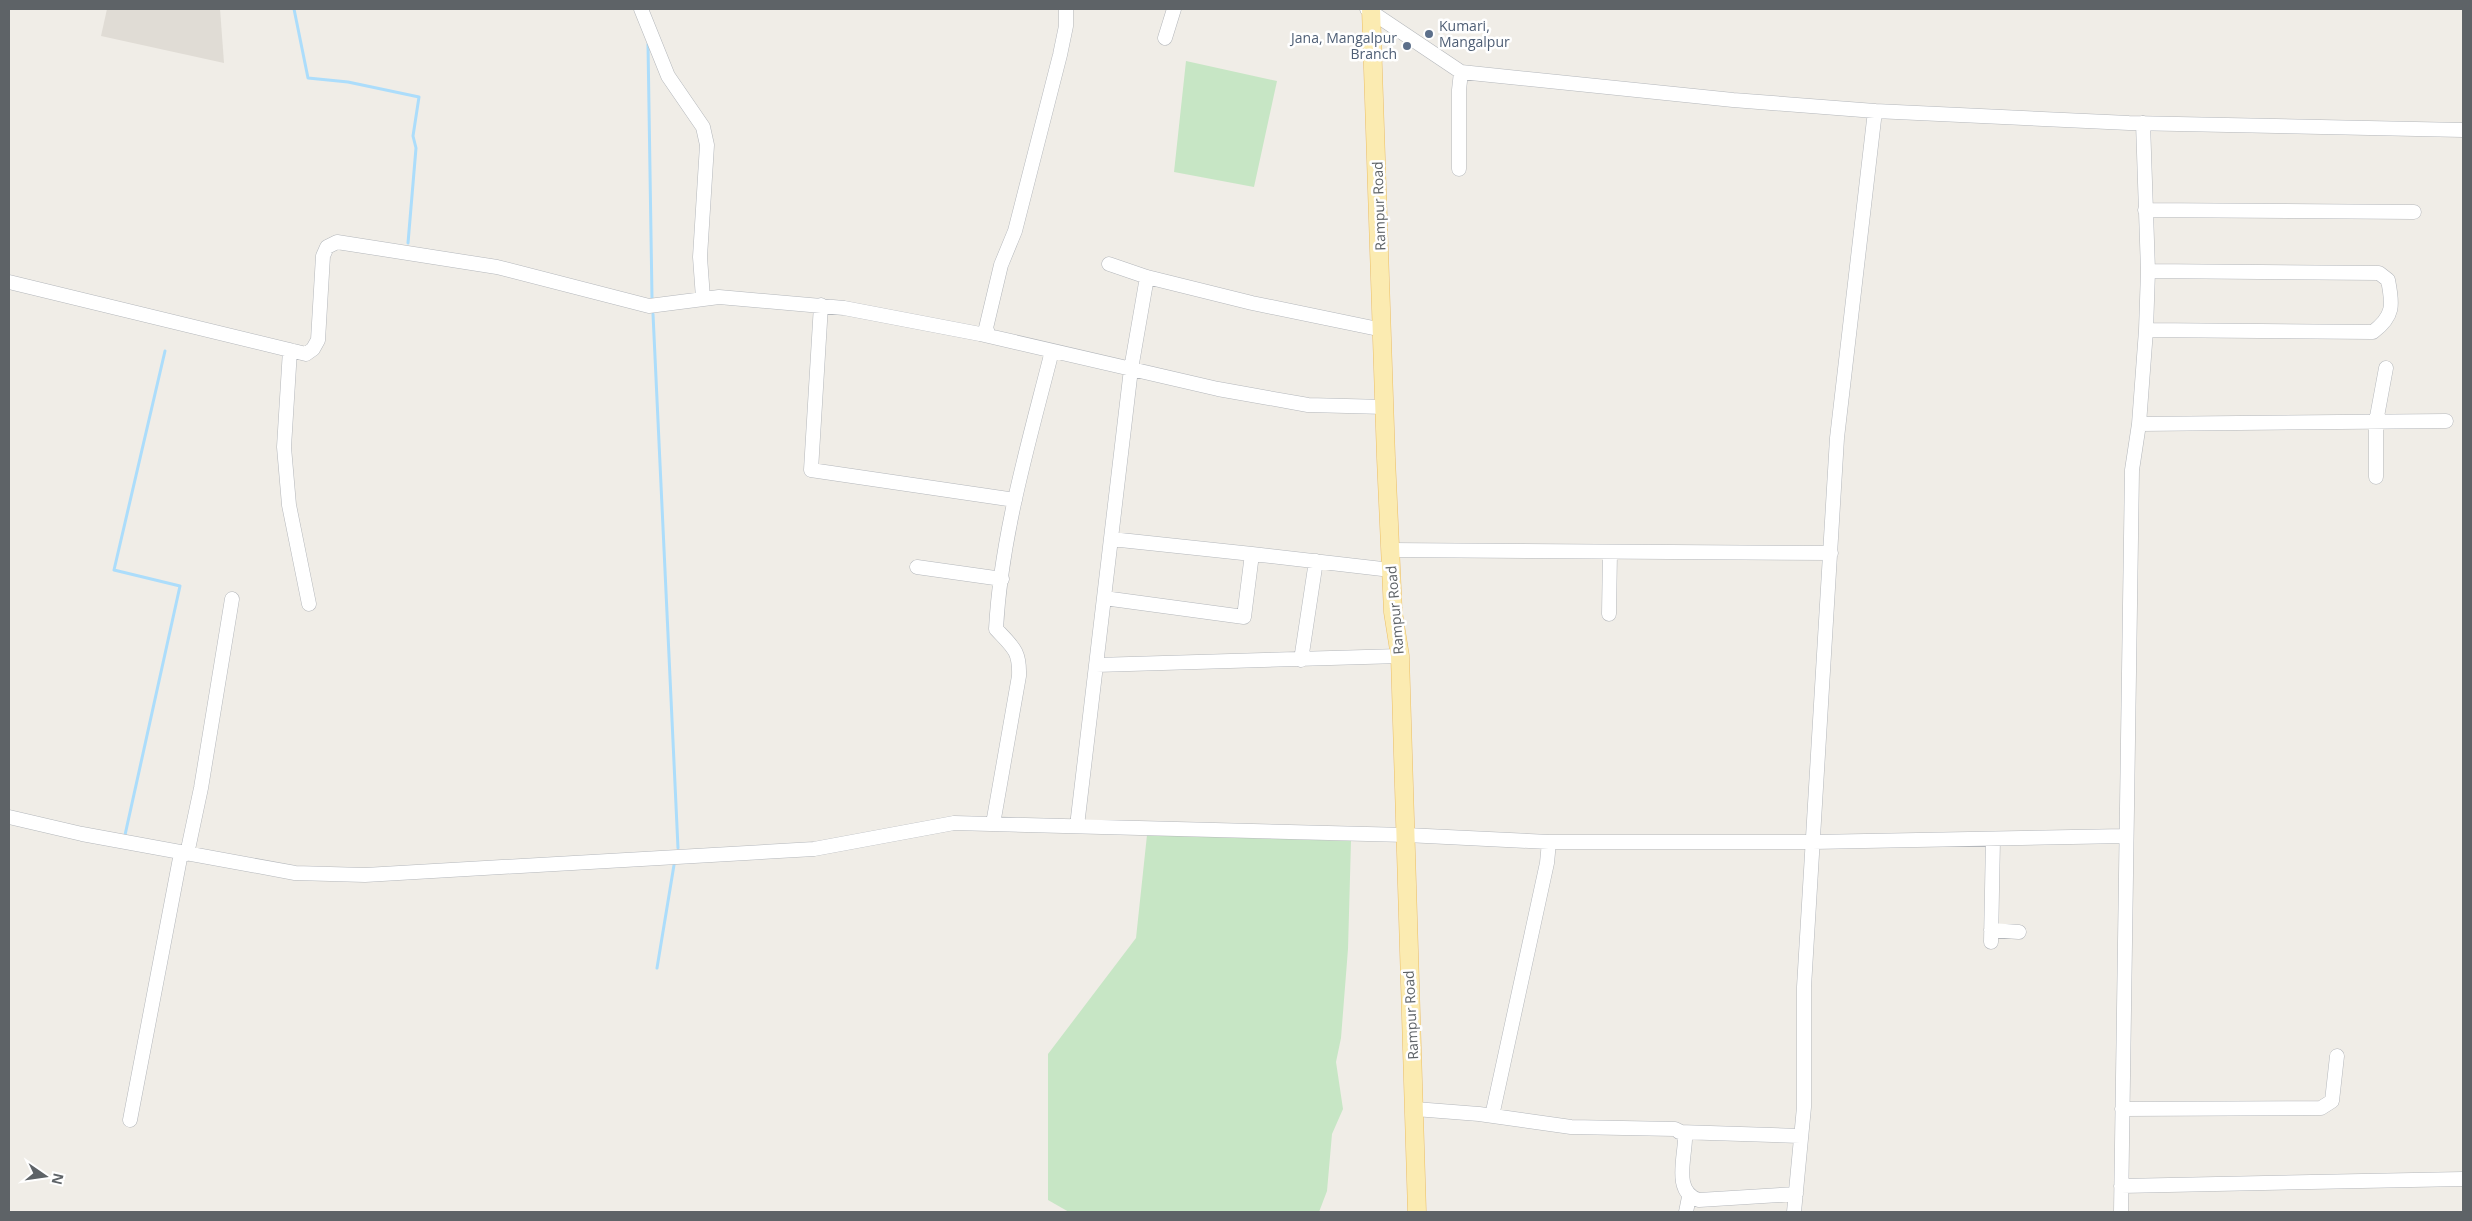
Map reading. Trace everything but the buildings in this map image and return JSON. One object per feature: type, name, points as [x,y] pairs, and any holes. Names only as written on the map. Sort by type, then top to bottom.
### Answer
[{"type":"main road","name":"Rampur Road","points":[[1370,10],[1392,612],[1400,656],[1417,1212]]},
{"type":"street","points":[[641,9],[668,76],[703,127],[707,145],[700,257],[703,298]]},
{"type":"street","points":[[989,336],[986,328],[1001,264],[1015,231],[1060,55],[1066,26],[1066,9]]},
{"type":"street","points":[[1165,38],[1174,9]]},
{"type":"street","points":[[1370,10],[1461,72],[1733,100],[1875,112],[2143,123],[2463,130]]},
{"type":"street","points":[[1459,169],[1459,90],[1461,72]]},
{"type":"street","points":[[1794,1212],[1804,1107],[1804,987],[1840,411],[1875,112]]},
{"type":"street","points":[[2121,1212],[2125,836],[2132,470],[2139,424],[2148,271],[2143,123]]},
{"type":"street","points":[[2145,210],[2414,212]]},
{"type":"street","points":[[9,282],[306,354],[318,340],[323,256],[327,247],[337,242],[497,267],[649,306],[719,296],[821,305],[989,336],[1218,389],[1308,405],[1384,407]]},
{"type":"street","points":[[1109,264],[1147,277],[1252,303],[1383,330]]},
{"type":"street","points":[[2146,330],[2373,332],[2386,323],[2392,306],[2388,280],[2379,273],[2148,271]]},
{"type":"street","points":[[1077,826],[1131,369],[1147,277]]},
{"type":"street","points":[[821,305],[811,470],[1015,500]]},
{"type":"street","points":[[290,350],[284,447],[289,505],[309,604]]},
{"type":"street","points":[[993,824],[1019,676],[1020,660],[1017,652],[996,629],[1002,580],[1015,500],[1052,351]]},
{"type":"street","points":[[2376,477],[2376,422],[2386,368]]},
{"type":"street","points":[[2139,424],[2446,421]]},
{"type":"street","points":[[1111,540],[1391,570]]},
{"type":"street","points":[[1390,550],[1831,553]]},
{"type":"street","points":[[1609,614],[1610,552]]},
{"type":"street","points":[[1104,598],[1244,617],[1252,554]]},
{"type":"street","points":[[1301,660],[1316,561]]},
{"type":"street","points":[[917,566],[1002,580]]},
{"type":"street","points":[[130,1120],[184,854],[201,788],[232,599]]},
{"type":"street","points":[[1096,665],[1400,656]]},
{"type":"street","points":[[9,817],[82,834],[184,854],[295,873],[365,875],[814,849],[954,823],[1406,835],[1549,842],[1813,842],[2125,836]]},
{"type":"street","points":[[1993,839],[1991,936],[2019,932]]},
{"type":"street","points":[[1492,1116],[1547,863],[1549,842]]},
{"type":"street","points":[[2122,1109],[2320,1108],[2332,1101],[2336,1056]]},
{"type":"street","points":[[1415,1109],[1492,1116],[1571,1127],[1675,1129],[1683,1133],[1685,1140],[1683,1187],[1689,1197],[1686,1212]]},
{"type":"street","points":[[1679,1132],[1800,1136]]},
{"type":"street","points":[[2121,1186],[2463,1178]]},
{"type":"street","points":[[1689,1197],[1699,1200],[1796,1194]]},
{"type":"shaded area","points":[[107,9],[220,9],[224,63],[101,36]]},
{"type":"green space","points":[[1186,61],[1277,81],[1254,187],[1174,172]]},
{"type":"green space","points":[[1147,835],[1351,841],[1348,949],[1341,1038],[1336,1062],[1343,1109],[1332,1134],[1327,1191],[1319,1212],[1069,1212],[1048,1200],[1048,1054],[1136,938]]},
{"type":"waterway","points":[[294,9],[308,78],[348,82],[419,97],[413,136],[416,148],[408,243]]},
{"type":"waterway","points":[[648,44],[652,298]]},
{"type":"waterway","points":[[653,314],[678,848]]},
{"type":"waterway","points":[[125,835],[180,586],[114,570],[165,351]]},
{"type":"waterway","points":[[657,968],[674,865]]},
{"type":"place","name":"Kumari, Mangalpur","points":[[1429,34]]},
{"type":"place","name":"Jana, Mangalpur Branch","points":[[1407,46]]}]
